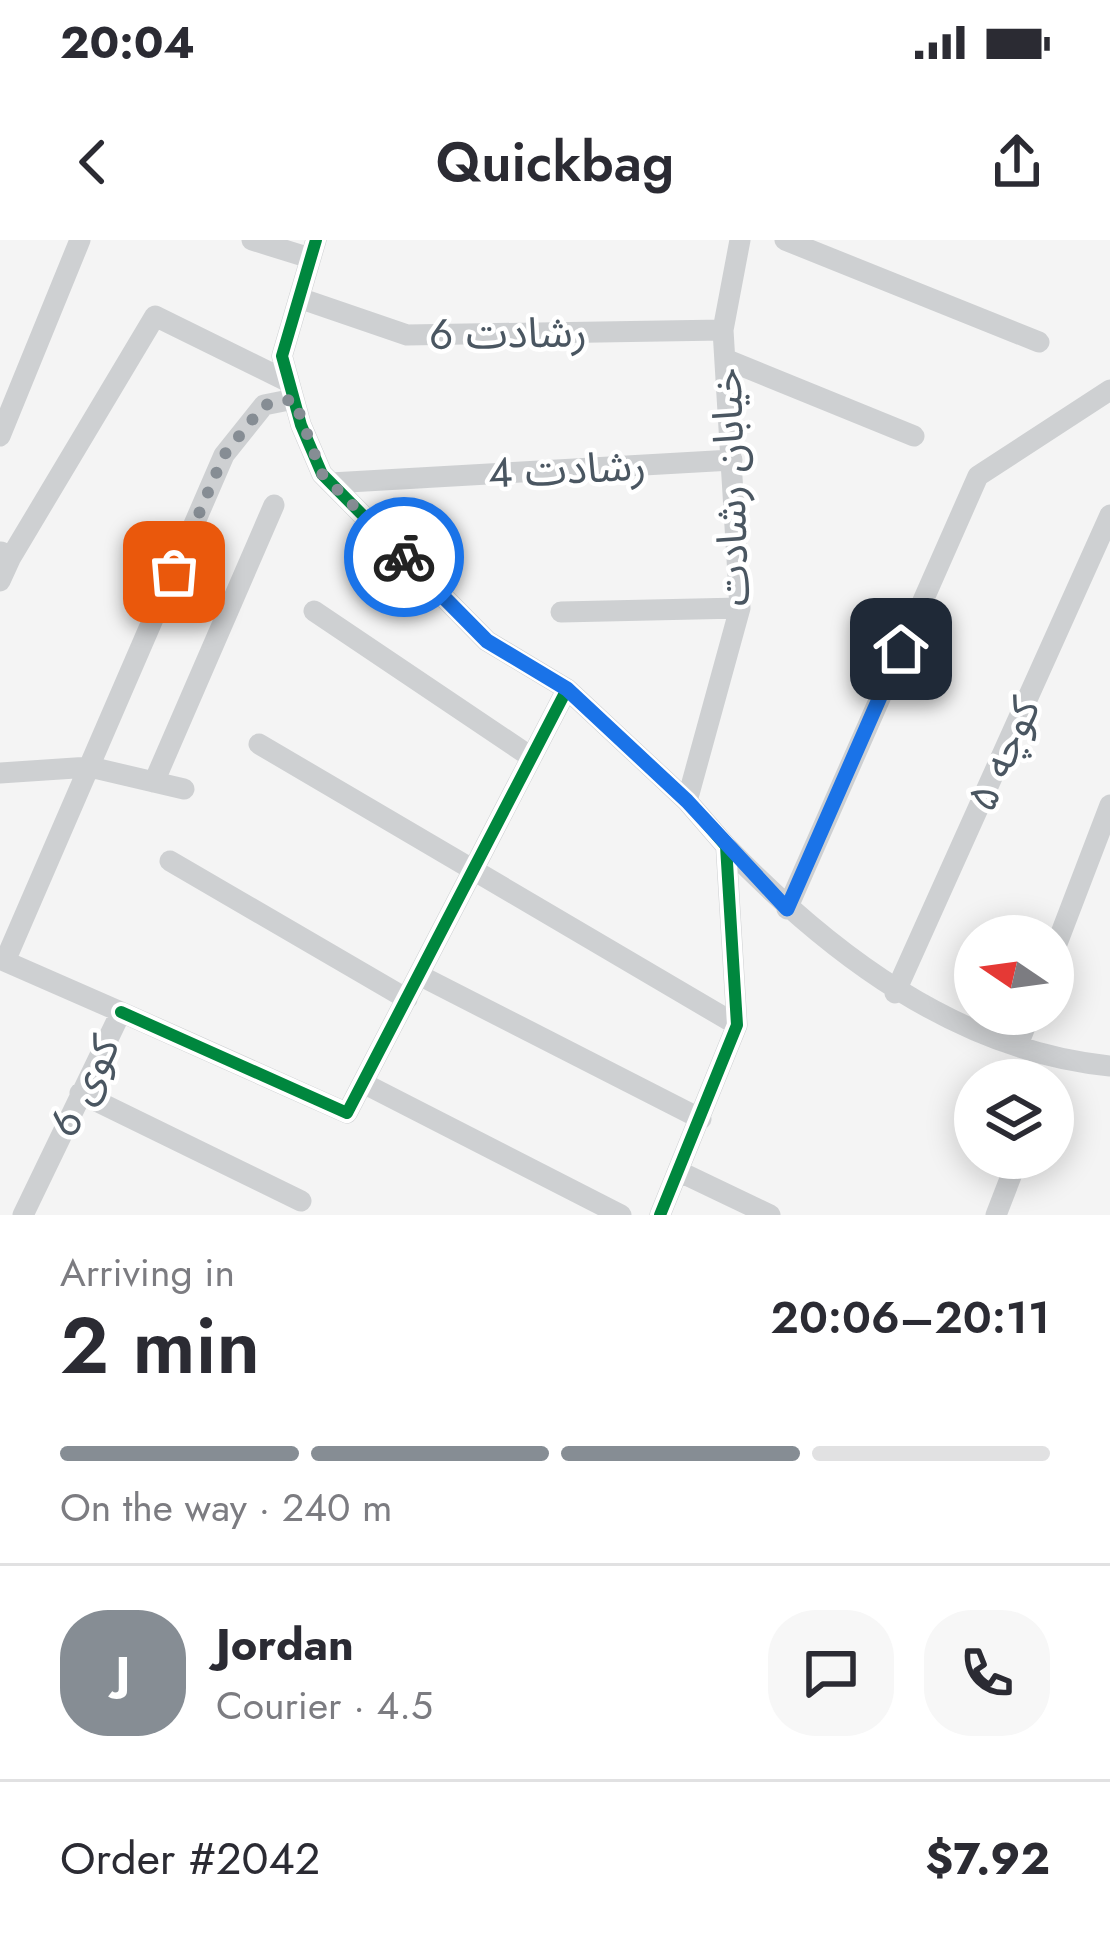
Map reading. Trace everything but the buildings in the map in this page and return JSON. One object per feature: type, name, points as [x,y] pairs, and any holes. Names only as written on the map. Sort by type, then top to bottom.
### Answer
[{"type":"street","points":[[0,436],[80,240]]},
{"type":"street","points":[[252,240],[313,249],[283,356],[301,425],[331,483],[487,641],[567,689],[687,801],[787,909],[896,993],[1018,1045],[1036,1059]]},
{"type":"street","name":"خیابان رشادت","points":[[687,801],[740,608],[723,330],[740,240]]},
{"type":"street","points":[[785,240],[1039,342]]},
{"type":"street","name":"رشادت 6","points":[[299,298],[407,335],[723,330]]},
{"type":"street","points":[[0,581],[6,554],[155,316],[292,390]]},
{"type":"street","points":[[725,359],[914,436]]},
{"type":"street","points":[[2,960],[224,455],[264,405],[292,390]]},
{"type":"street","points":[[787,909],[978,476],[1110,390]]},
{"type":"street","name":"رشادت 4","points":[[331,483],[732,460]]},
{"type":"street","points":[[154,782],[274,505]]},
{"type":"street","name":"کوچه ۵","points":[[896,993],[1110,515]]},
{"type":"street","points":[[561,612],[740,608]]},
{"type":"street","points":[[314,611],[531,758]]},
{"type":"street","points":[[121,1012],[347,1113],[567,689]]},
{"type":"street","points":[[259,744],[737,1025]]},
{"type":"street","points":[[0,773],[89,767],[184,789]]},
{"type":"street","points":[[1068,915],[1110,805]]},
{"type":"street","points":[[660,1215],[737,1025],[726,846]]},
{"type":"street","points":[[170,861],[407,999]]},
{"type":"street","name":"کوی 6","points":[[2,960],[121,1012],[23,1215]]},
{"type":"street","points":[[419,975],[701,1120]]},
{"type":"street","points":[[1018,1045],[1022,1035]]},
{"type":"street","points":[[1074,1069],[1110,1066]]},
{"type":"street","points":[[363,1082],[621,1215]]},
{"type":"street","points":[[80,1093],[302,1201]]},
{"type":"street","points":[[678,1171],[770,1215]]},
{"type":"street","points":[[996,1215],[1010,1179]]},
{"type":"cycle path","points":[[316,240],[282,356],[301,425],[322,474],[487,641],[567,689],[687,801],[726,846],[737,1025],[660,1215]]},
{"type":"cycle path","points":[[121,1012],[347,1113],[567,689]]},
{"type":"way so far","points":[[174,572],[224,455],[264,405],[294,399],[322,474],[404,557]]},
{"type":"route","points":[[404,557],[487,641],[567,689],[687,801],[787,909],[901,649]]}]
